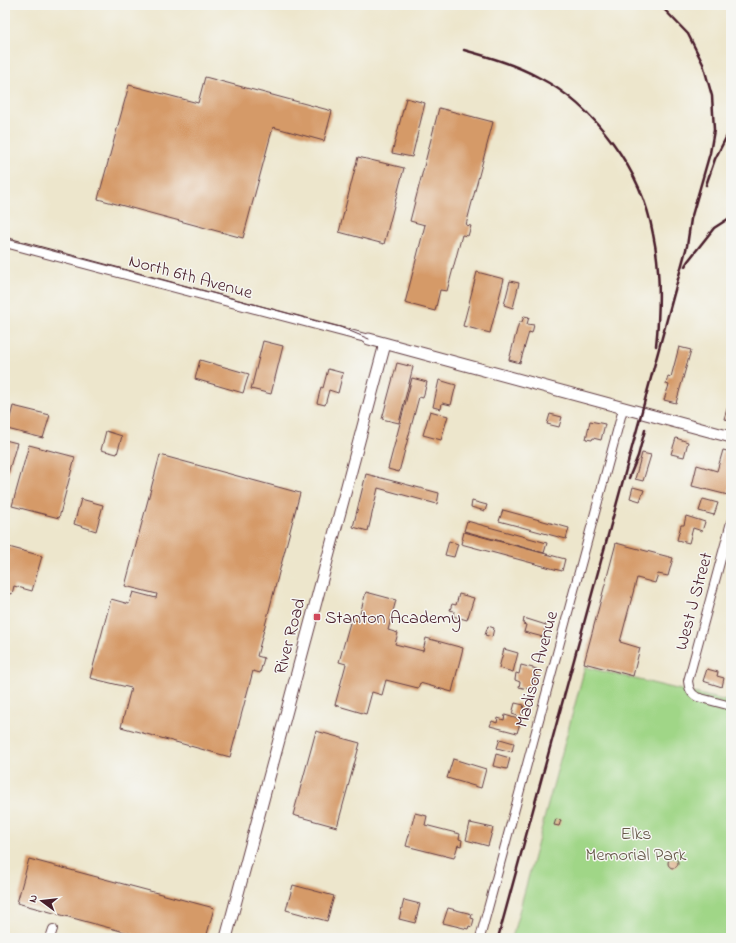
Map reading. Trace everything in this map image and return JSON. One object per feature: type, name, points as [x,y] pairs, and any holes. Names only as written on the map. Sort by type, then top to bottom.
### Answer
[{"type":"street","name":"North 6th Avenue","points":[[5,243],[369,339]]},
{"type":"street","points":[[369,339],[731,436]]},
{"type":"street","name":"River Road","points":[[226,938],[385,344]]},
{"type":"street","name":"Madison Avenue","points":[[480,938],[623,408]]},
{"type":"street","name":"West J Street","points":[[731,522],[688,681],[692,694],[697,697],[731,706]]},
{"type":"street","points":[[50,938],[53,929]]},
{"type":"green space","name":"Elks Memorial Park","points":[[585,667],[731,702],[731,938],[512,938]]},
{"type":"building","points":[[205,77],[332,111],[324,141],[273,127],[243,238],[98,199],[129,85],[198,103]]},
{"type":"building","points":[[406,98],[425,103],[412,157],[392,153]]},
{"type":"building","points":[[439,108],[493,122],[466,225],[471,226],[468,236],[462,235],[447,291],[440,290],[435,311],[405,303],[425,225],[410,221]]},
{"type":"building","points":[[358,157],[404,168],[384,244],[339,232]]},
{"type":"building","points":[[477,272],[504,279],[490,333],[463,326]]},
{"type":"building","points":[[510,281],[519,283],[513,308],[504,305]]},
{"type":"building","points":[[524,316],[529,317],[527,324],[534,325],[532,333],[529,332],[520,363],[509,360],[519,322],[522,322]]},
{"type":"building","points":[[263,341],[283,346],[271,394],[251,389]]},
{"type":"building","points":[[679,347],[691,350],[676,403],[664,400],[669,385],[666,384],[668,376],[671,377]]},
{"type":"building","points":[[200,360],[249,374],[243,393],[195,379]]},
{"type":"building","points":[[397,363],[413,367],[399,423],[382,419]]},
{"type":"building","points":[[328,369],[343,373],[338,393],[329,390],[325,405],[317,403]]},
{"type":"building","points":[[412,378],[427,382],[423,398],[419,397],[399,472],[388,469]]},
{"type":"building","points":[[439,380],[456,385],[451,405],[442,403],[441,409],[433,407]]},
{"type":"building","points":[[731,396],[731,420],[724,419]]},
{"type":"building","points":[[13,406],[50,415],[43,438],[7,429]]},
{"type":"building","points":[[430,411],[448,416],[441,440],[423,435]]},
{"type":"building","points":[[550,414],[562,417],[559,427],[547,424]]},
{"type":"building","points":[[590,421],[605,424],[601,440],[593,438],[592,440],[586,439]]},
{"type":"building","points":[[106,431],[122,436],[117,454],[101,450]]},
{"type":"building","points":[[676,438],[688,442],[684,457],[671,454]]},
{"type":"building","points":[[5,440],[17,443],[5,484]]},
{"type":"building","points":[[29,445],[75,457],[59,518],[12,506]]},
{"type":"building","points":[[723,450],[731,452],[731,483],[728,495],[692,486],[697,465],[717,471]]},
{"type":"building","points":[[642,453],[651,455],[643,481],[635,479]]},
{"type":"building","points":[[160,455],[300,493],[257,656],[264,658],[260,673],[253,671],[230,757],[121,727],[131,688],[90,678],[111,599],[129,604],[133,592],[156,598],[157,594],[125,586]]},
{"type":"building","points":[[366,474],[439,493],[437,504],[378,488],[368,531],[353,527]]},
{"type":"building","points":[[633,487],[644,490],[640,501],[630,498]]},
{"type":"building","points":[[81,499],[103,505],[96,531],[74,524]]},
{"type":"building","points":[[703,499],[718,503],[714,515],[699,511]]},
{"type":"building","points":[[472,501],[487,505],[485,511],[471,507]]},
{"type":"building","points":[[503,510],[569,528],[566,539],[499,521]]},
{"type":"building","points":[[686,516],[705,522],[702,531],[693,528],[689,543],[677,540],[681,525],[684,525]]},
{"type":"building","points":[[467,521],[547,543],[544,553],[464,531]]},
{"type":"building","points":[[464,532],[565,559],[562,571],[461,544]]},
{"type":"building","points":[[449,541],[458,544],[454,557],[445,555]]},
{"type":"building","points":[[616,543],[673,558],[668,576],[658,574],[655,583],[637,578],[620,642],[640,648],[633,676],[584,663]]},
{"type":"building","points":[[5,546],[42,556],[32,591],[14,586],[12,594],[5,592]]},
{"type":"building","points":[[366,592],[396,600],[388,630],[398,633],[395,644],[423,651],[426,638],[463,648],[452,692],[420,683],[418,688],[386,680],[382,695],[372,692],[366,714],[335,705],[346,664],[339,662],[351,619],[358,621]]},
{"type":"building","points":[[459,594],[474,598],[467,620],[453,616],[454,611],[450,610],[452,604],[456,605]]},
{"type":"building","points":[[524,618],[546,625],[543,637],[524,632],[526,625],[523,624]]},
{"type":"building","points":[[488,626],[494,628],[492,637],[485,635]]},
{"type":"building","points":[[504,649],[518,653],[513,672],[499,668]]},
{"type":"building","points":[[521,665],[537,669],[532,690],[519,687],[520,682],[515,680],[516,673],[519,674]]},
{"type":"building","points":[[707,669],[718,672],[717,676],[724,678],[722,687],[703,681]]},
{"type":"building","points":[[730,679],[731,688],[728,688]]},
{"type":"building","points":[[515,703],[524,705],[521,717],[512,714]]},
{"type":"building","points":[[505,715],[521,720],[517,733],[490,726],[492,721],[497,723],[498,718],[504,720]]},
{"type":"building","points":[[316,731],[360,743],[337,827],[293,815]]},
{"type":"building","points":[[500,739],[514,743],[512,752],[497,748]]},
{"type":"building","points":[[496,754],[510,758],[507,769],[493,766]]},
{"type":"building","points":[[453,759],[486,769],[481,788],[447,778]]},
{"type":"building","points":[[415,813],[427,816],[425,825],[460,834],[459,839],[462,840],[461,846],[458,845],[454,858],[406,846]]},
{"type":"building","points":[[556,819],[561,820],[559,826],[554,825]]},
{"type":"building","points":[[470,823],[493,828],[488,846],[466,840]]},
{"type":"building","points":[[671,858],[675,858],[677,859],[677,867],[671,868],[668,865],[668,861]]},
{"type":"building","points":[[29,859],[214,908],[206,938],[147,938],[17,903]]},
{"type":"building","points":[[293,885],[334,896],[327,921],[286,910]]},
{"type":"building","points":[[404,900],[420,904],[415,923],[399,919]]},
{"type":"building","points":[[448,908],[472,914],[471,918],[474,919],[472,927],[469,926],[468,929],[443,923]]},
{"type":"tram line","points":[[5,237],[340,327],[369,339]]},
{"type":"railway","points":[[498,938],[687,246],[691,219],[710,153],[714,130],[712,96],[703,64],[688,34],[660,5]]},
{"type":"railway","points":[[464,50],[520,68],[559,89],[597,123],[627,164],[647,210],[656,248],[659,276],[656,346]]},
{"type":"railway","points":[[706,185],[715,159],[731,128]]},
{"type":"railway","points":[[685,266],[714,228],[731,217]]},
{"type":"railway","points":[[629,478],[638,456],[645,430]]},
{"type":"place","name":"Stanton Academy","points":[[317,617]]}]
